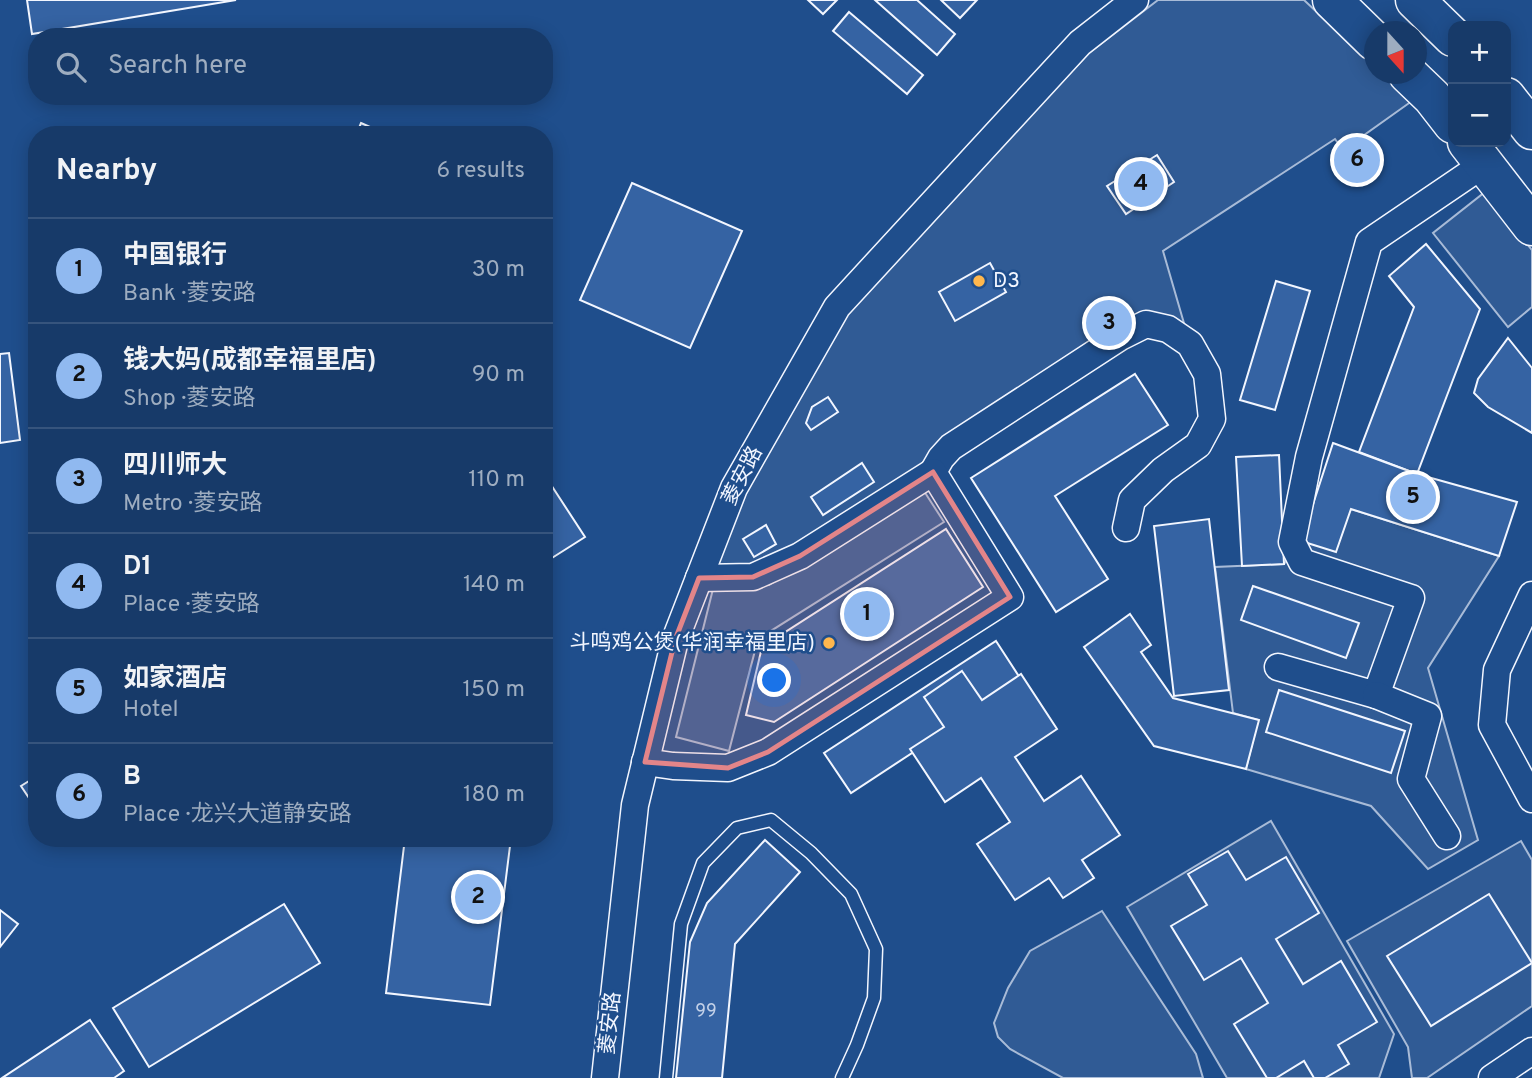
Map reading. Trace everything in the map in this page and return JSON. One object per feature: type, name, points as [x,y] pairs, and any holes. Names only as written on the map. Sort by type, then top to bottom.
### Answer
[{"type":"main road","points":[[1332,0],[1364,31]]},
{"type":"main road","points":[[1415,0],[1448,32]]},
{"type":"main road","points":[[1418,84],[1448,118]]},
{"type":"main road","points":[[1511,103],[1532,130]]},
{"type":"main road","points":[[1475,153],[1532,226]]},
{"type":"street","name":"菱安路","points":[[605,1078],[635,805],[675,640],[734,488],[836,307],[1080,43],[1135,0]]},
{"type":"street","points":[[1376,695],[1411,598],[1302,562],[1292,542],[1308,457],[1369,242],[1475,153]]},
{"type":"street","points":[[699,578],[753,577],[814,548],[933,472],[951,447],[1120,337],[1146,324],[1168,329],[1190,344],[1207,374],[1212,419],[1198,445],[1163,470],[1132,500],[1126,528]]},
{"type":"street","points":[[645,762],[728,768],[768,752],[1010,597],[933,472]]},
{"type":"street","points":[[1532,595],[1497,670],[1492,725],[1532,799]]},
{"type":"street","points":[[1278,667],[1376,695],[1427,716],[1411,779],[1447,836]]},
{"type":"street","points":[[1492,1078],[1532,1051]]},
{"type":"lane","points":[[666,1078],[681,924],[703,863],[737,828],[771,820],[811,853],[851,894],[876,948],[874,998],[842,1078]]},
{"type":"highlighted area","points":[[933,472],[1010,597],[768,752],[728,768],[645,762],[675,640],[699,578],[753,577],[800,556]]},
{"type":"shaded area","points":[[1158,0],[1304,0],[1364,57],[1364,84],[1394,84],[1412,101],[1343,150],[1335,139],[1163,251],[1188,337],[1144,320],[930,466],[751,571],[711,573],[745,493],[844,318],[1089,53]]},
{"type":"shaded area","points":[[1485,192],[1532,250],[1532,307],[1508,327],[1433,233]]},
{"type":"shaded area","points":[[922,488],[944,522],[758,639],[729,751],[676,737],[713,589],[769,585]]},
{"type":"shaded area","points":[[1351,509],[1499,556],[1428,668],[1478,840],[1428,869],[1371,806],[1246,769],[1258,720],[1233,713],[1215,567],[1284,564],[1301,541]]},
{"type":"shaded area","points":[[1271,821],[1394,1034],[1379,1078],[1227,1078],[1127,907]]},
{"type":"shaded area","points":[[1521,841],[1532,860],[1532,1006],[1427,1078],[1412,1078],[1408,1047],[1347,941]]},
{"type":"shaded area","points":[[1102,911],[1196,1054],[1203,1078],[1063,1078],[1010,1049],[998,1037],[994,1023],[1008,988],[1030,951]]},
{"type":"building","points":[[27,0],[236,0],[68,28],[31,28]]},
{"type":"building","points":[[808,0],[837,0],[823,14]]},
{"type":"building","points":[[875,0],[917,0],[955,34],[937,55]]},
{"type":"building","points":[[941,0],[977,0],[960,18]]},
{"type":"building","points":[[849,12],[923,75],[907,94],[833,31]]},
{"type":"building","points":[[1356,141],[1375,168],[1358,180],[1338,153]]},
{"type":"building","points":[[1157,155],[1174,182],[1126,214],[1107,186]]},
{"type":"building","points":[[632,183],[742,231],[690,348],[580,300]]},
{"type":"building","points":[[1426,244],[1480,309],[1417,474],[1359,452],[1414,307],[1389,276]]},
{"type":"building","name":"D3","points":[[990,263],[1006,292],[955,321],[939,292]]},
{"type":"building","points":[[1276,281],[1310,291],[1275,410],[1240,400]]},
{"type":"building","points":[[1508,338],[1532,368],[1532,433],[1488,407],[1474,393],[1478,379]]},
{"type":"building","points":[[9,353],[20,440],[0,443],[0,354]]},
{"type":"building","points":[[1135,374],[1168,425],[1055,496],[1108,579],[1056,612],[971,478]]},
{"type":"building","points":[[828,397],[838,412],[811,430],[806,423],[812,407]]},
{"type":"building","points":[[1333,443],[1417,474],[1517,502],[1499,556],[1351,509],[1336,552],[1301,541]]},
{"type":"building","points":[[1279,455],[1284,564],[1242,566],[1236,457]]},
{"type":"building","points":[[862,463],[874,482],[823,515],[811,497]]},
{"type":"building","points":[[553,488],[585,537],[553,557]]},
{"type":"building","points":[[1209,519],[1229,690],[1174,696],[1154,526]]},
{"type":"building","points":[[766,525],[776,544],[754,557],[743,539]]},
{"type":"building","points":[[946,529],[983,587],[774,722],[746,715],[762,647]]},
{"type":"building","points":[[1253,586],[1359,623],[1346,658],[1241,620]]},
{"type":"building","points":[[1130,614],[1151,645],[1141,652],[1173,698],[1259,720],[1246,769],[1154,746],[1084,647]]},
{"type":"building","points":[[996,641],[1022,681],[851,793],[824,753]]},
{"type":"building","points":[[962,671],[982,700],[1021,674],[1057,729],[1015,757],[1044,801],[1081,776],[1120,835],[1082,860],[1094,878],[1063,898],[1049,878],[1015,900],[977,844],[1010,822],[981,778],[945,802],[910,749],[944,727],[924,697]]},
{"type":"building","points":[[1279,690],[1405,731],[1391,773],[1266,732]]},
{"type":"building","points":[[28,782],[28,796],[21,786]]},
{"type":"building","points":[[765,840],[800,872],[735,944],[722,1078],[676,1078],[690,942],[707,903]]},
{"type":"building","points":[[404,847],[510,847],[490,1005],[386,993]]},
{"type":"building","points":[[1228,851],[1246,880],[1286,857],[1319,913],[1276,939],[1303,984],[1341,961],[1377,1022],[1338,1045],[1349,1064],[1325,1078],[1314,1078],[1304,1061],[1276,1078],[1267,1078],[1234,1024],[1268,1003],[1241,958],[1204,980],[1171,926],[1207,905],[1188,874]]},
{"type":"building","points":[[1489,894],[1532,963],[1431,1026],[1387,956]]},
{"type":"building","points":[[284,904],[320,963],[149,1067],[113,1008]]},
{"type":"building","points":[[0,910],[18,924],[0,947]]},
{"type":"building","points":[[90,1020],[124,1071],[114,1078],[2,1078]]},
{"type":"place","name":"B","points":[[1357,160]]},
{"type":"place","name":"D1","points":[[1141,184]]},
{"type":"place","name":"D3","points":[[979,281]]},
{"type":"place","name":"四川师大","points":[[1109,323]]},
{"type":"place","name":"如家酒店","points":[[1413,497]]},
{"type":"place","name":"中国银行","points":[[867,614]]},
{"type":"place","name":"斗鸣鸡公煲(华润幸福里店)","points":[[829,643]]},
{"type":"place","name":"钱大妈(成都幸福里店)","points":[[478,897]]}]
